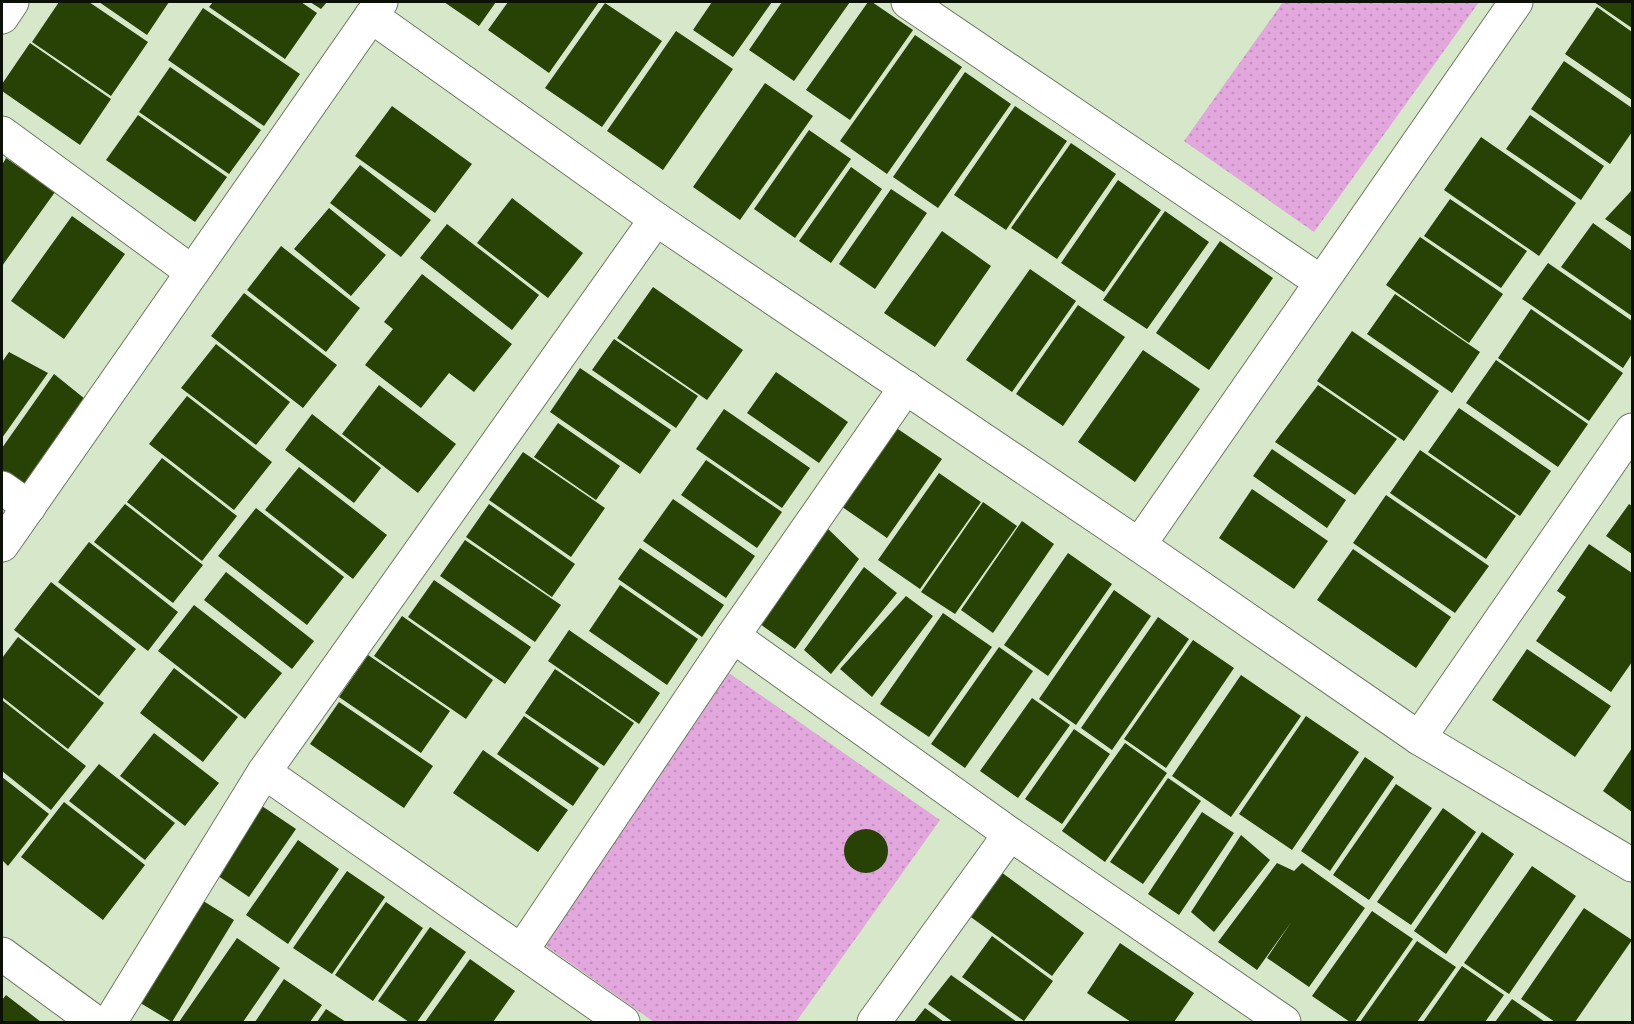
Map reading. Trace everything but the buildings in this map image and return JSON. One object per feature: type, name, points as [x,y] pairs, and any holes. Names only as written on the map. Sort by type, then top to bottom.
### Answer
[{"type":"street","points":[[2,16],[12,2]]},
{"type":"street","points":[[908,2],[1321,282]]},
{"type":"street","points":[[1138,545],[1516,2]]},
{"type":"street","points":[[2,546],[376,9],[656,219],[1419,738],[1632,865]]},
{"type":"street","points":[[2,133],[192,272]]},
{"type":"street","points":[[110,1023],[264,772],[656,219]]},
{"type":"street","points":[[522,950],[733,636],[906,387]]},
{"type":"street","points":[[1419,738],[1632,430]]},
{"type":"street","points":[[2,488],[28,507]]},
{"type":"street","points":[[733,636],[1010,834],[1246,1012],[1284,1023]]},
{"type":"street","points":[[264,772],[522,950],[623,1023]]},
{"type":"street","points":[[874,1023],[1010,834]]},
{"type":"street","points":[[2,954],[95,1023]]},
{"type":"shaded area","points":[[1283,2],[1479,2],[1314,232],[1184,141]]},
{"type":"shaded area","points":[[726,671],[940,820],[796,1022],[654,1022],[536,939]]}]
